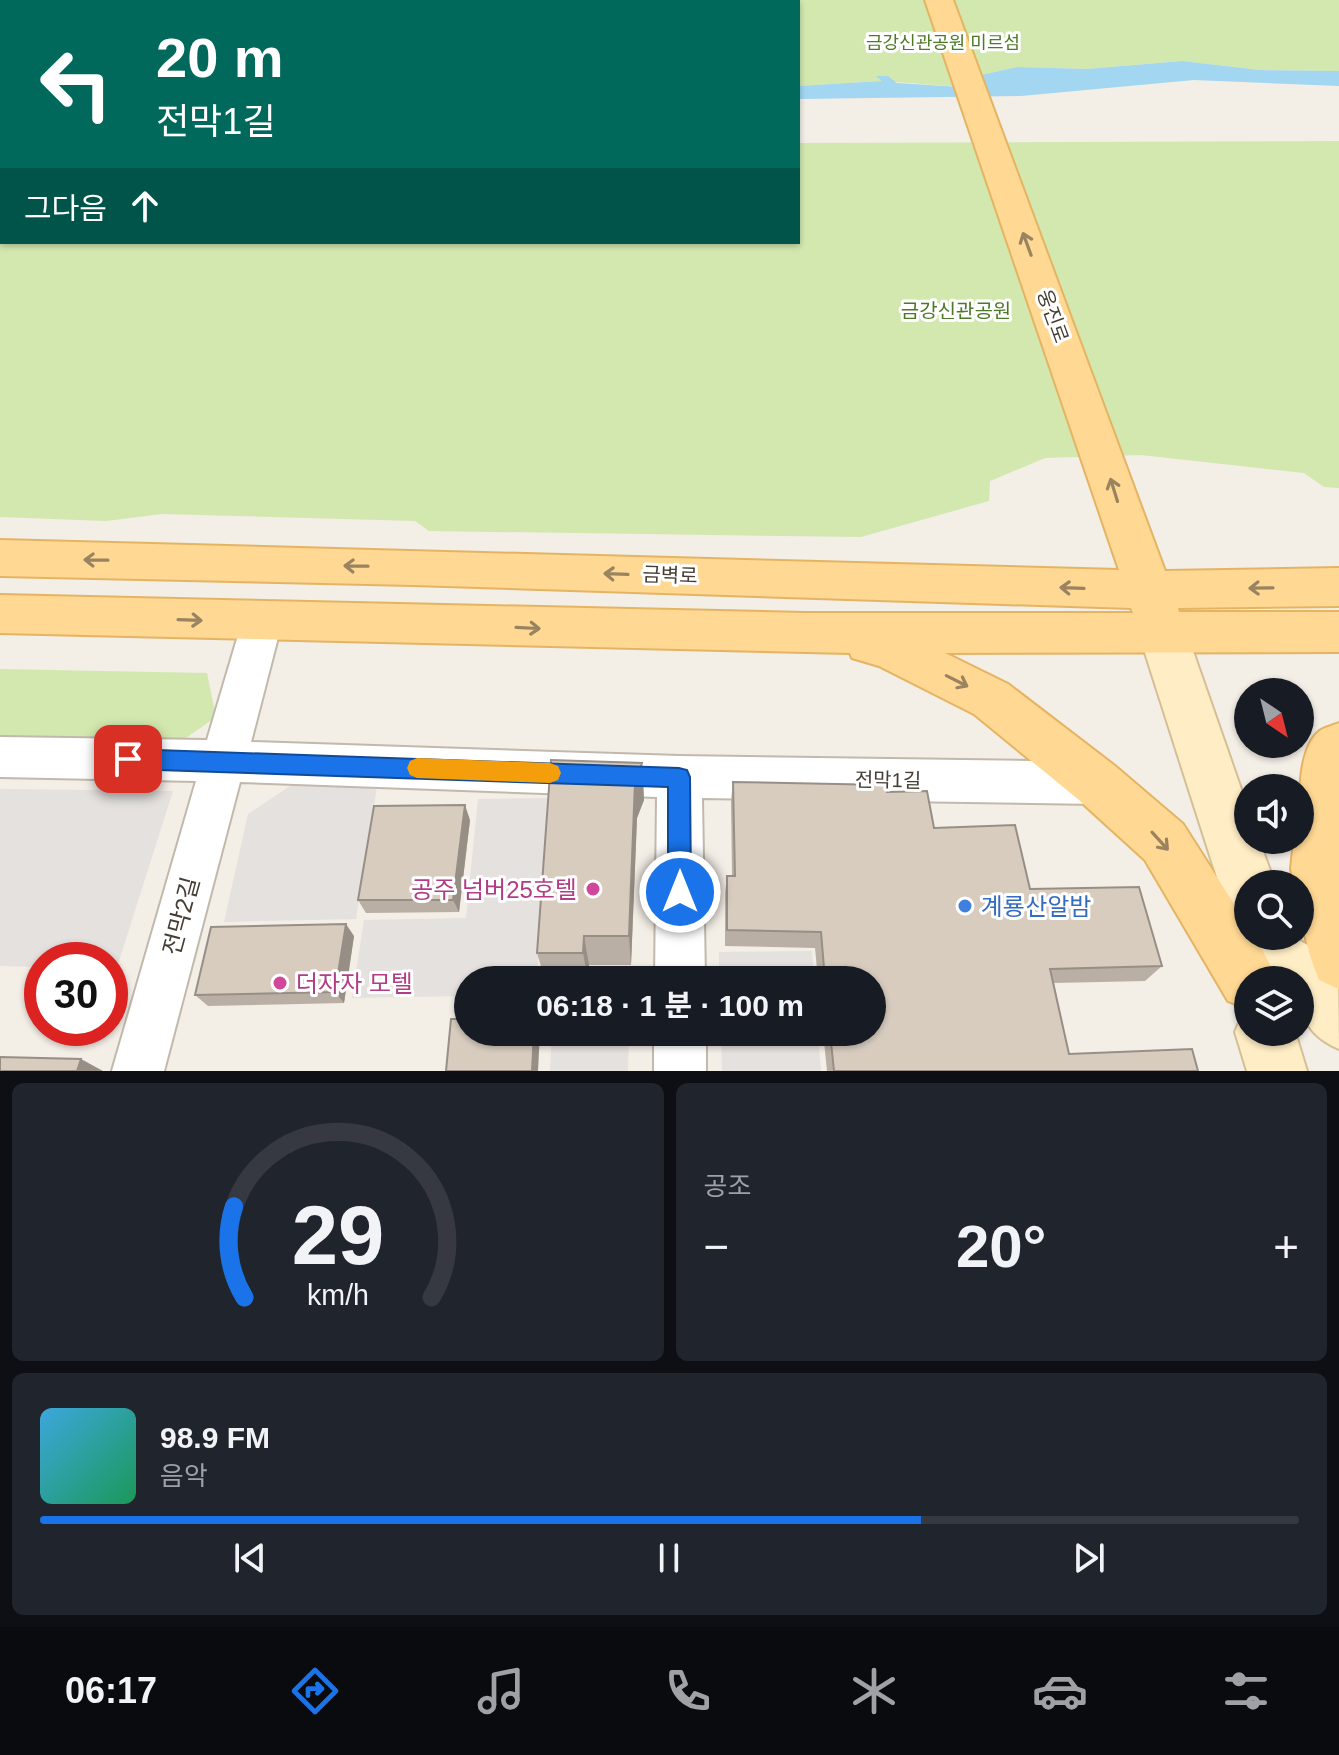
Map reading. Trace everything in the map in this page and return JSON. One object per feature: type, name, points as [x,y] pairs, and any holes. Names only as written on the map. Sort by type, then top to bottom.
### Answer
[{"type":"main road","name":"웅진로","points":[[939,0],[1156,612]]},
{"type":"main road","name":"금벽로","points":[[0,558],[889,582],[1339,632]]},
{"type":"main road","points":[[573,630],[581,619],[598,609],[623,603],[902,609],[911,605],[909,592],[889,582]]},
{"type":"main road","name":"금벽로","points":[[0,614],[573,630],[804,633],[1156,612],[1339,587]]},
{"type":"main road","points":[[804,633],[887,647],[991,699],[1097,783],[1164,842],[1259,963]]},
{"type":"main road","points":[[1339,746],[1330,757],[1318,869],[1339,960]]},
{"type":"street","points":[[1156,612],[1242,870]]},
{"type":"street","name":"전막2길","points":[[138,1071],[262,622]]},
{"type":"street","points":[[0,757],[224,761]]},
{"type":"street","name":"전막1길","points":[[224,761],[679,777],[1097,783]]},
{"type":"street","points":[[679,777],[680,966]]},
{"type":"street","points":[[1259,963],[1317,984],[1339,1019]]},
{"type":"street","points":[[680,1046],[680,1071]]},
{"type":"street","points":[[1269,1046],[1277,1071]]},
{"type":"green space","name":"금강신관공원 미르섬","points":[[800,0],[1339,0],[1339,71],[1260,70],[1181,61],[1087,69],[1017,67],[969,78],[961,87],[883,81],[800,86]]},
{"type":"green space","name":"금강신관공원","points":[[1339,141],[1339,488],[1324,487],[1304,473],[1141,455],[1045,458],[990,481],[989,501],[861,537],[429,531],[415,521],[162,514],[106,521],[0,517],[0,244],[800,244],[800,143]]},
{"type":"green space","points":[[0,669],[207,673],[216,717],[173,747],[0,742]]},
{"type":"shaded area","points":[[378,780],[356,919],[224,922],[248,814],[296,782]]},
{"type":"shaded area","points":[[0,789],[173,791],[125,942],[24,942],[24,967],[0,966]]},
{"type":"shaded area","points":[[548,798],[538,966],[454,966],[454,996],[352,998],[364,920],[466,918],[478,799]]},
{"type":"shaded area","points":[[812,951],[813,966],[719,966],[719,952]]},
{"type":"shaded area","points":[[551,1046],[629,1046],[628,1071],[550,1071]]},
{"type":"shaded area","points":[[721,1046],[819,1046],[821,1071],[722,1071]]},
{"type":"water","points":[[1182,61],[1260,70],[1339,71],[1339,86],[1194,80],[1021,96],[800,99],[800,86],[882,81],[876,76],[888,76],[897,83],[960,87],[968,78],[1017,67],[1087,69]]},
{"type":"building","name":"공주 넘버25호텔","points":[[551,760],[642,763],[635,782],[629,936],[584,936],[583,953],[537,953]]},
{"type":"building","points":[[733,782],[886,785],[887,792],[927,791],[934,828],[1015,825],[1030,889],[1139,887],[1162,966],[1050,969],[1069,1054],[1192,1049],[1198,1071],[834,1071],[831,1046],[886,1046],[886,966],[824,966],[821,932],[727,930],[727,876],[735,876]]},
{"type":"building","points":[[465,805],[453,900],[358,900],[374,806]]},
{"type":"building","name":"더자자 모텔","points":[[346,924],[335,992],[195,995],[211,927]]},
{"type":"building","points":[[451,1019],[454,1019],[454,1046],[533,1046],[532,1071],[446,1071]]},
{"type":"building","points":[[0,1057],[81,1059],[77,1071],[0,1071]]},
{"type":"slow traffic","points":[[417,768],[550,773]]},
{"type":"place","name":"공주 넘버25호텔","points":[[593,889]]},
{"type":"place","name":"계룡산알밤","points":[[965,906]]},
{"type":"place","name":"더자자 모텔","points":[[280,983]]},
{"type":"route","points":[[128,759],[679,777],[680,892]]}]
